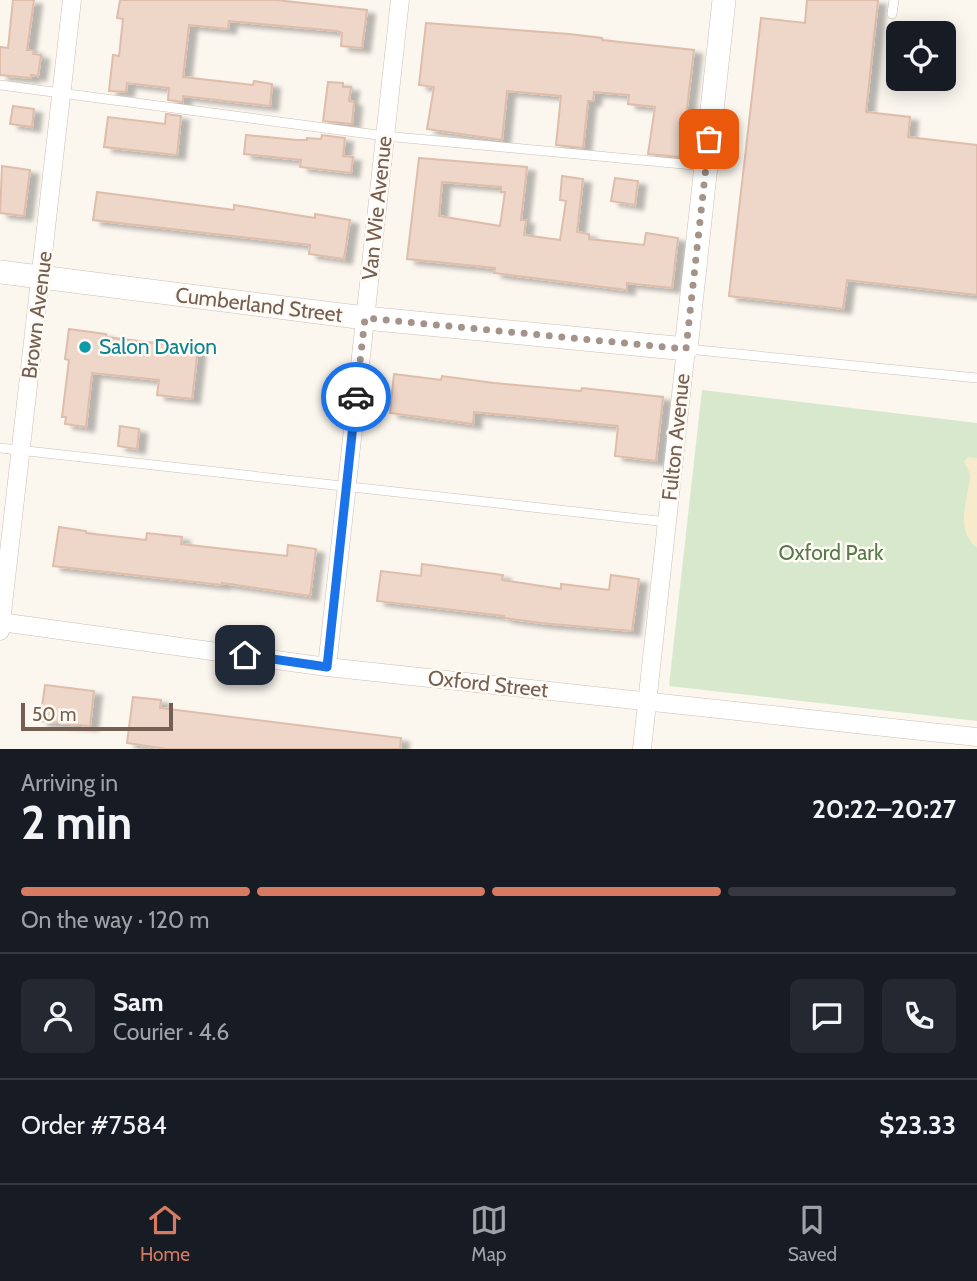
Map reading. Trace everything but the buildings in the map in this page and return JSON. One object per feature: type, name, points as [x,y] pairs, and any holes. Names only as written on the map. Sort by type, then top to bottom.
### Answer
[{"type":"street","name":"Brown Avenue","points":[[0,631],[72,0]]},
{"type":"street","name":"Van Wie Avenue","points":[[327,667],[400,0]]},
{"type":"street","name":"Fulton Avenue","points":[[642,749],[724,0]]},
{"type":"street","name":"Cumberland Street","points":[[0,272],[365,318],[686,349]]},
{"type":"street","name":"Oxford Street","points":[[0,622],[327,667],[977,737]]},
{"type":"lane","points":[[892,15],[894,0]]},
{"type":"lane","points":[[0,85],[385,136],[706,166]]},
{"type":"lane","points":[[686,349],[977,378]]},
{"type":"lane","points":[[0,448],[667,522]]},
{"type":"green space","name":"Oxford Park","points":[[702,390],[977,423],[977,721],[669,686]]},
{"type":"sand","points":[[969,457],[977,458],[977,548],[970,540],[964,523],[970,477],[964,461]]},
{"type":"way so far","points":[[356,397],[365,318],[686,349],[709,139]]},
{"type":"place","name":"Salon Davion","points":[[85,347]]},
{"type":"route","points":[[245,655],[327,667],[356,397]]}]
